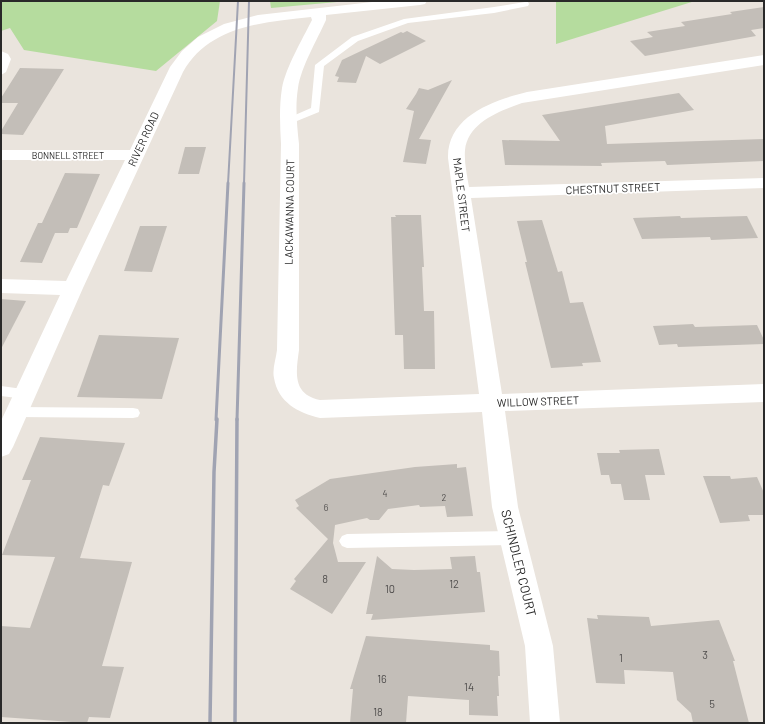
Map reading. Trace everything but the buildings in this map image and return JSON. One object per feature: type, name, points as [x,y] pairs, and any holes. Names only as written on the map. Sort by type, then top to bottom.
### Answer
[{"type":"street","name":"RIVER ROAD","points":[[1,447],[73,288],[136,155],[182,60],[191,50],[203,40],[229,27],[246,22],[275,16],[420,1]]},
{"type":"street","name":"LACKAWANNA COURT","points":[[312,407],[300,403],[290,389],[285,377],[288,350],[290,87],[302,54],[319,20],[318,12]]},
{"type":"street","name":"MAPLE STREET","points":[[492,403],[461,193],[457,154],[458,145],[464,131],[475,120],[490,110],[507,102],[527,97],[764,60]]},
{"type":"street","name":"BONNELL STREET","points":[[1,155],[136,155]]},
{"type":"street","name":"CHESTNUT STREET","points":[[461,193],[764,183]]},
{"type":"street","points":[[1,286],[73,288]]},
{"type":"street","name":"WILLOW STREET","points":[[312,407],[320,409],[764,393]]},
{"type":"street","name":"SCHINDLER COURT","points":[[492,403],[505,507],[539,646],[545,723]]},
{"type":"lane","points":[[289,121],[316,110],[320,65],[355,39],[407,21],[494,10],[525,4]]},
{"type":"lane","points":[[1,54],[5,56],[6,59],[1,72]]},
{"type":"lane","points":[[1,391],[25,394]]},
{"type":"lane","points":[[17,412],[133,413]]},
{"type":"lane","points":[[347,541],[513,538]]},
{"type":"green space","points":[[1,1],[220,1],[217,21],[156,71],[24,50],[10,28],[1,31]]},
{"type":"green space","points":[[270,1],[348,1],[271,8]]},
{"type":"green space","points":[[556,1],[695,1],[556,44]]},
{"type":"railway","points":[[228,184],[238,1]]},
{"type":"railway","points":[[244,184],[249,1]]},
{"type":"railway","points":[[216,420],[228,183]]},
{"type":"railway","points":[[237,420],[244,183]]},
{"type":"railway","points":[[210,723],[214,472],[217,419]]},
{"type":"railway","points":[[235,723],[237,419]]}]
